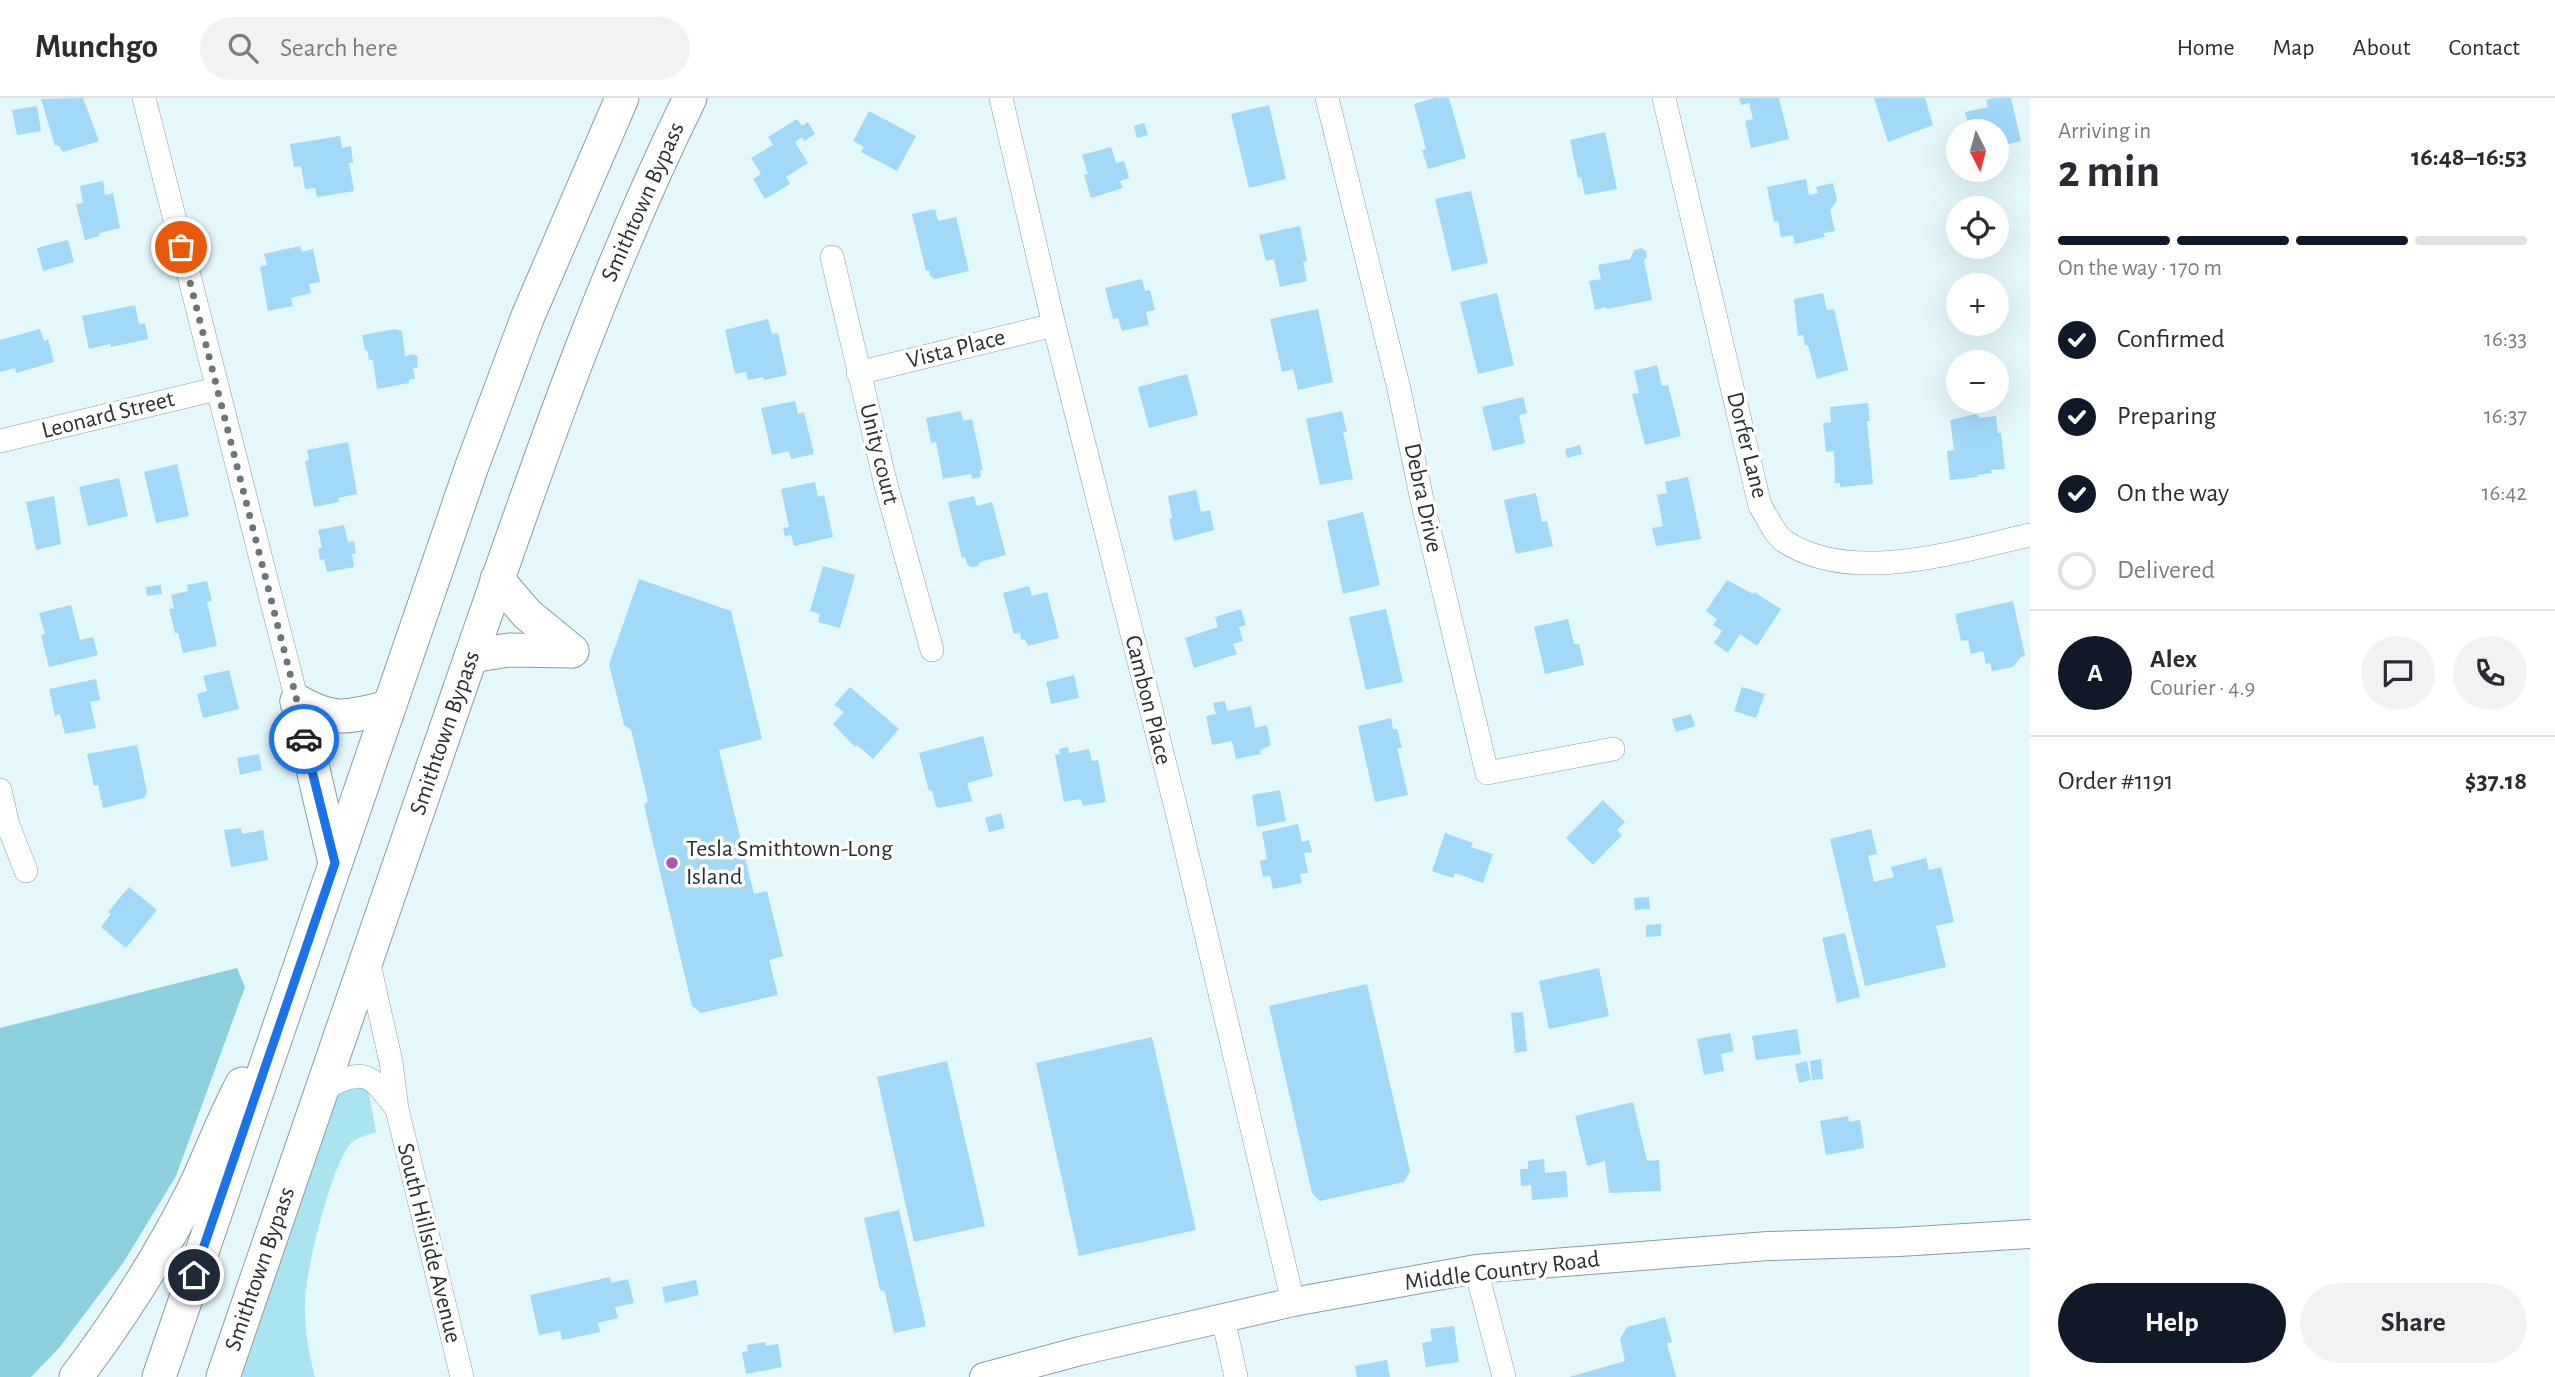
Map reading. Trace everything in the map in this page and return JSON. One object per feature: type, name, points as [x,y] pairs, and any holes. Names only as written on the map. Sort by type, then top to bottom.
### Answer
[{"type":"highway","points":[[159,1377],[499,391],[564,230],[622,98]]},
{"type":"highway","name":"Smithtown Bypass","points":[[223,1377],[496,579],[585,338],[647,190],[690,98]]},
{"type":"highway","points":[[471,656],[509,650],[572,651],[527,614],[496,579]]},
{"type":"highway","points":[[297,701],[335,717],[389,707]]},
{"type":"highway","points":[[297,701],[335,863]]},
{"type":"highway","points":[[76,1377],[136,1290],[176,1223],[225,1116],[290,996]]},
{"type":"main road","name":"Middle Country Road","points":[[998,1375],[1293,1302],[1476,1269],[1768,1246],[2030,1234]]},
{"type":"street","points":[[144,98],[297,701]]},
{"type":"street","name":"Cambon Place","points":[[1001,98],[1054,325],[1179,820],[1293,1302]]},
{"type":"street","name":"Debra Drive","points":[[1327,98],[1399,389],[1425,513],[1487,773],[1613,749]]},
{"type":"street","name":"Dorfer Lane","points":[[1664,98],[1760,506],[1782,540],[1815,556],[1854,562],[1894,562],[2030,535]]},
{"type":"street","name":"Unity court","points":[[832,257],[886,485],[932,649]]},
{"type":"street","name":"Vista Place","points":[[858,373],[1054,325]]},
{"type":"street","name":"Leonard Street","points":[[0,442],[216,389]]},
{"type":"street","points":[[0,790],[8,825],[26,871]]},
{"type":"street","name":"South Hillside Avenue","points":[[368,956],[391,1062],[397,1109],[462,1377]]},
{"type":"street","name":"South Hillside Avenue","points":[[321,1090],[348,1076],[366,1077],[377,1083],[397,1109]]},
{"type":"street","points":[[1476,1269],[1504,1377]]},
{"type":"street","points":[[1223,1318],[1236,1377]]},
{"type":"shaded area","points":[[237,968],[245,987],[176,1176],[123,1263],[59,1348],[31,1377],[0,1377],[0,1028]]},
{"type":"shaded area","points":[[343,1079],[368,1088],[376,1132],[353,1141],[343,1155],[314,1245],[306,1288],[305,1313],[307,1340],[315,1377],[237,1377]]},
{"type":"building","points":[[83,98],[99,141],[63,152],[58,145],[55,146],[41,99]]},
{"type":"building","points":[[1434,98],[1449,98],[1466,158],[1428,169],[1422,150],[1426,149],[1414,104]]},
{"type":"building","points":[[1739,98],[1779,98],[1789,139],[1751,148],[1745,121],[1753,119],[1749,103],[1741,105]]},
{"type":"building","points":[[1874,98],[1925,98],[1933,125],[1888,142]]},
{"type":"building","points":[[2011,98],[2021,141],[2009,144],[2009,119],[1967,119],[1965,112],[1988,107],[1986,100]]},
{"type":"building","points":[[1269,105],[1286,179],[1249,188],[1231,114]]},
{"type":"building","points":[[37,106],[41,131],[17,135],[12,110]]},
{"type":"building","points":[[869,111],[916,136],[897,171],[861,152],[864,147],[853,141]]},
{"type":"building","points":[[797,119],[802,126],[808,122],[815,134],[804,141],[802,137],[795,142],[808,163],[786,177],[790,184],[765,199],[753,179],[761,174],[751,158],[773,145],[768,137]]},
{"type":"building","points":[[1144,123],[1148,135],[1137,138],[1134,126]]},
{"type":"building","points":[[1605,132],[1617,189],[1585,195],[1581,177],[1578,178],[1570,140]]},
{"type":"building","points":[[340,136],[342,148],[351,146],[353,163],[349,163],[354,191],[317,197],[315,188],[305,189],[301,166],[294,167],[290,144]]},
{"type":"building","points":[[1111,147],[1116,163],[1124,161],[1129,178],[1120,181],[1123,188],[1091,198],[1084,175],[1088,174],[1082,155]]},
{"type":"building","points":[[1806,179],[1809,195],[1818,193],[1816,187],[1833,183],[1837,200],[1830,210],[1835,231],[1824,233],[1825,237],[1795,244],[1793,235],[1781,237],[1778,221],[1774,222],[1767,187]]},
{"type":"building","points":[[103,181],[105,195],[113,193],[120,228],[85,240],[76,204],[83,203],[80,186]]},
{"type":"building","points":[[1471,191],[1488,263],[1452,271],[1435,199]]},
{"type":"building","points":[[935,209],[938,221],[956,217],[969,271],[935,279],[930,276],[929,270],[926,271],[912,214]]},
{"type":"building","points":[[1300,226],[1307,261],[1303,262],[1307,281],[1280,287],[1274,259],[1266,261],[1259,235]]},
{"type":"building","points":[[68,240],[74,262],[43,271],[37,248]]},
{"type":"building","points":[[300,246],[302,252],[313,249],[320,282],[309,284],[311,293],[291,298],[293,306],[268,311],[260,267],[267,265],[264,254]]},
{"type":"building","points":[[1641,248],[1646,251],[1647,257],[1644,260],[1652,300],[1595,310],[1589,281],[1601,279],[1598,265],[1630,259],[1634,250]]},
{"type":"building","points":[[1142,279],[1145,291],[1150,290],[1155,310],[1146,312],[1149,325],[1122,331],[1118,318],[1113,319],[1105,288]]},
{"type":"building","points":[[1497,293],[1514,365],[1478,374],[1460,302]]},
{"type":"building","points":[[1823,293],[1827,310],[1834,309],[1848,370],[1817,379],[1808,345],[1805,346],[1803,335],[1798,336],[1794,299]]},
{"type":"building","points":[[135,305],[139,324],[145,323],[148,339],[89,349],[82,316]]},
{"type":"building","points":[[1318,309],[1333,382],[1298,390],[1293,369],[1282,372],[1270,319]]},
{"type":"building","points":[[768,319],[772,334],[778,333],[787,375],[748,380],[746,372],[735,374],[725,330]]},
{"type":"building","points":[[40,329],[44,341],[48,339],[54,362],[16,373],[15,368],[0,372],[0,340]]},
{"type":"building","points":[[395,329],[402,331],[405,356],[414,354],[418,357],[417,368],[413,368],[415,379],[409,379],[409,383],[377,389],[373,360],[369,360],[362,335]]},
{"type":"building","points":[[1657,365],[1662,386],[1668,385],[1681,436],[1645,445],[1632,394],[1639,393],[1634,371]]},
{"type":"building","points":[[1187,374],[1198,415],[1149,428],[1138,387]]},
{"type":"building","points":[[1523,397],[1527,413],[1519,415],[1525,443],[1493,451],[1482,407]]},
{"type":"building","points":[[795,401],[798,414],[804,412],[814,454],[791,459],[789,451],[772,455],[761,408]]},
{"type":"building","points":[[1868,403],[1870,421],[1867,421],[1873,484],[1840,487],[1840,483],[1835,483],[1834,451],[1826,452],[1823,423],[1831,422],[1830,407]]},
{"type":"building","points":[[961,411],[963,421],[972,419],[983,470],[980,470],[981,477],[972,479],[971,474],[943,479],[936,442],[931,443],[926,418]]},
{"type":"building","points":[[1342,411],[1347,432],[1343,432],[1353,479],[1320,485],[1306,419]]},
{"type":"building","points":[[1976,414],[1980,418],[1996,416],[2005,469],[1991,470],[1992,473],[1977,475],[1978,477],[1950,480],[1947,451],[1954,450],[1950,420]]},
{"type":"building","points":[[348,442],[357,494],[338,498],[339,502],[314,507],[305,461],[309,460],[307,450]]},
{"type":"building","points":[[1580,445],[1582,454],[1567,458],[1565,449]]},
{"type":"building","points":[[177,464],[189,516],[156,523],[144,472]]},
{"type":"building","points":[[1688,477],[1701,539],[1656,546],[1652,528],[1663,526],[1657,495],[1667,493],[1665,482]]},
{"type":"building","points":[[119,478],[128,516],[88,526],[79,487]]},
{"type":"building","points":[[815,482],[818,497],[824,495],[833,537],[794,546],[791,535],[785,536],[783,528],[789,527],[781,489]]},
{"type":"building","points":[[1196,490],[1201,512],[1210,510],[1214,530],[1174,541],[1168,496]]},
{"type":"building","points":[[1536,493],[1542,522],[1547,521],[1553,546],[1516,554],[1504,500]]},
{"type":"building","points":[[54,496],[61,544],[36,550],[26,502]]},
{"type":"building","points":[[974,496],[977,506],[992,502],[1006,555],[971,567],[965,557],[962,558],[948,502]]},
{"type":"building","points":[[1363,512],[1380,585],[1343,594],[1327,521]]},
{"type":"building","points":[[344,525],[348,542],[354,541],[354,567],[327,572],[324,559],[320,560],[318,549],[322,548],[318,530]]},
{"type":"building","points":[[823,566],[855,575],[840,628],[818,622],[820,614],[810,611]]},
{"type":"building","points":[[639,579],[731,611],[762,739],[719,750],[754,894],[767,891],[783,956],[769,960],[778,995],[701,1013],[692,1006],[644,805],[648,801],[631,730],[624,725],[609,664]]},
{"type":"building","points":[[1727,580],[1753,594],[1754,592],[1781,609],[1757,646],[1740,634],[1728,653],[1714,643],[1722,631],[1713,625],[1717,619],[1706,611]]},
{"type":"building","points":[[207,581],[212,601],[207,602],[217,646],[183,653],[169,609],[174,608],[171,595],[188,591],[187,585]]},
{"type":"building","points":[[161,585],[162,594],[147,596],[146,587]]},
{"type":"building","points":[[1029,586],[1032,596],[1047,592],[1059,638],[1028,646],[1025,639],[1021,640],[1020,633],[1014,634],[1003,593]]},
{"type":"building","points":[[2013,601],[2025,656],[2013,667],[1992,671],[1990,663],[1986,664],[1983,651],[1971,654],[1968,640],[1961,641],[1955,614]]},
{"type":"building","points":[[71,605],[80,640],[93,637],[98,655],[49,667],[39,613]]},
{"type":"building","points":[[1241,609],[1246,625],[1239,627],[1243,641],[1233,644],[1237,654],[1194,668],[1185,638],[1218,627],[1215,617]]},
{"type":"building","points":[[1386,609],[1403,682],[1366,690],[1349,617]]},
{"type":"building","points":[[1568,619],[1574,644],[1579,644],[1584,665],[1545,674],[1534,627]]},
{"type":"building","points":[[229,670],[239,709],[203,718],[197,694],[207,691],[203,676]]},
{"type":"building","points":[[1074,675],[1079,698],[1051,704],[1046,682]]},
{"type":"building","points":[[96,679],[100,700],[90,702],[96,728],[65,734],[60,714],[55,716],[49,689]]},
{"type":"building","points":[[850,687],[899,729],[873,759],[857,745],[855,747],[833,724],[844,712],[834,705]]},
{"type":"building","points":[[1742,687],[1765,694],[1756,718],[1734,711]]},
{"type":"building","points":[[1225,701],[1227,711],[1251,706],[1255,728],[1267,725],[1271,745],[1260,750],[1261,754],[1236,759],[1232,741],[1212,745],[1206,716],[1216,714],[1213,703]]},
{"type":"building","points":[[1691,714],[1695,726],[1676,732],[1672,719]]},
{"type":"building","points":[[1391,718],[1402,748],[1397,748],[1408,795],[1375,802],[1358,726]]},
{"type":"building","points":[[983,736],[993,776],[967,783],[972,801],[939,808],[932,790],[929,791],[919,753]]},
{"type":"building","points":[[137,745],[147,792],[144,798],[103,808],[98,785],[94,786],[87,754]]},
{"type":"building","points":[[1068,747],[1069,753],[1089,749],[1092,761],[1098,760],[1106,802],[1083,806],[1081,799],[1064,802],[1055,755],[1060,754],[1059,749]]},
{"type":"building","points":[[259,754],[262,770],[240,775],[237,758]]},
{"type":"building","points":[[1280,790],[1286,821],[1257,827],[1252,795]]},
{"type":"building","points":[[1603,800],[1625,822],[1617,830],[1622,835],[1593,865],[1566,838]]},
{"type":"building","points":[[1001,813],[1005,828],[989,832],[985,818]]},
{"type":"building","points":[[1298,824],[1302,842],[1309,840],[1312,852],[1304,853],[1308,873],[1300,874],[1302,883],[1273,889],[1270,876],[1263,877],[1260,861],[1267,859],[1262,832]]},
{"type":"building","points":[[241,828],[242,834],[263,830],[268,860],[231,867],[224,830]]},
{"type":"building","points":[[1871,829],[1877,854],[1868,856],[1874,882],[1894,877],[1891,867],[1926,858],[1929,870],[1941,867],[1954,922],[1936,926],[1946,967],[1865,986],[1830,839]]},
{"type":"building","points":[[1445,833],[1473,843],[1471,847],[1493,854],[1483,883],[1455,873],[1453,878],[1432,871]]},
{"type":"building","points":[[129,887],[157,910],[126,948],[101,927],[111,914],[108,912]]},
{"type":"building","points":[[1649,897],[1650,909],[1635,910],[1634,898]]},
{"type":"building","points":[[1661,924],[1661,936],[1646,937],[1646,925]]},
{"type":"building","points":[[1845,933],[1860,997],[1837,1003],[1822,938]]},
{"type":"building","points":[[1599,968],[1609,1016],[1549,1029],[1539,981]]},
{"type":"building","points":[[1367,984],[1410,1171],[1404,1182],[1320,1201],[1312,1193],[1269,1006]]},
{"type":"building","points":[[1523,1012],[1527,1051],[1515,1053],[1511,1013]]},
{"type":"building","points":[[1797,1029],[1801,1054],[1756,1060],[1752,1036]]},
{"type":"building","points":[[1730,1033],[1734,1051],[1721,1054],[1724,1071],[1704,1075],[1697,1039]]},
{"type":"building","points":[[1152,1037],[1196,1230],[1079,1256],[1036,1063]]},
{"type":"building","points":[[1821,1059],[1823,1079],[1812,1080],[1810,1061]]},
{"type":"building","points":[[947,1061],[985,1226],[914,1242],[877,1077]]},
{"type":"building","points":[[1807,1061],[1811,1080],[1799,1083],[1795,1064]]},
{"type":"building","points":[[1633,1102],[1647,1161],[1659,1160],[1661,1191],[1609,1193],[1605,1161],[1587,1166],[1575,1116]]},
{"type":"building","points":[[1848,1116],[1849,1122],[1860,1120],[1864,1148],[1826,1155],[1820,1121]]},
{"type":"building","points":[[1544,1159],[1545,1173],[1566,1171],[1568,1197],[1532,1200],[1531,1185],[1521,1186],[1520,1169],[1528,1169],[1528,1161]]},
{"type":"building","points":[[899,1210],[926,1326],[894,1333],[885,1292],[880,1290],[864,1218]]},
{"type":"building","points":[[610,1277],[611,1283],[628,1279],[634,1303],[615,1307],[618,1318],[598,1323],[600,1332],[562,1340],[560,1331],[539,1335],[530,1295]]},
{"type":"building","points":[[696,1280],[699,1295],[665,1303],[662,1287]]},
{"type":"building","points":[[1665,1317],[1672,1342],[1667,1343],[1676,1377],[1569,1377],[1625,1361],[1620,1339],[1627,1327]]},
{"type":"building","points":[[1454,1326],[1459,1362],[1426,1367],[1422,1343],[1432,1341],[1430,1329]]},
{"type":"building","points":[[765,1342],[766,1346],[778,1344],[782,1367],[746,1374],[742,1352],[748,1351],[747,1345]]},
{"type":"building","points":[[1387,1360],[1390,1377],[1357,1377],[1355,1366]]},
{"type":"way so far","points":[[181,247],[297,701],[304,739]]},
{"type":"place","name":"Tesla Smithtown-Long Island","points":[[672,863]]},
{"type":"route","points":[[194,1275],[335,863],[304,739]]}]
